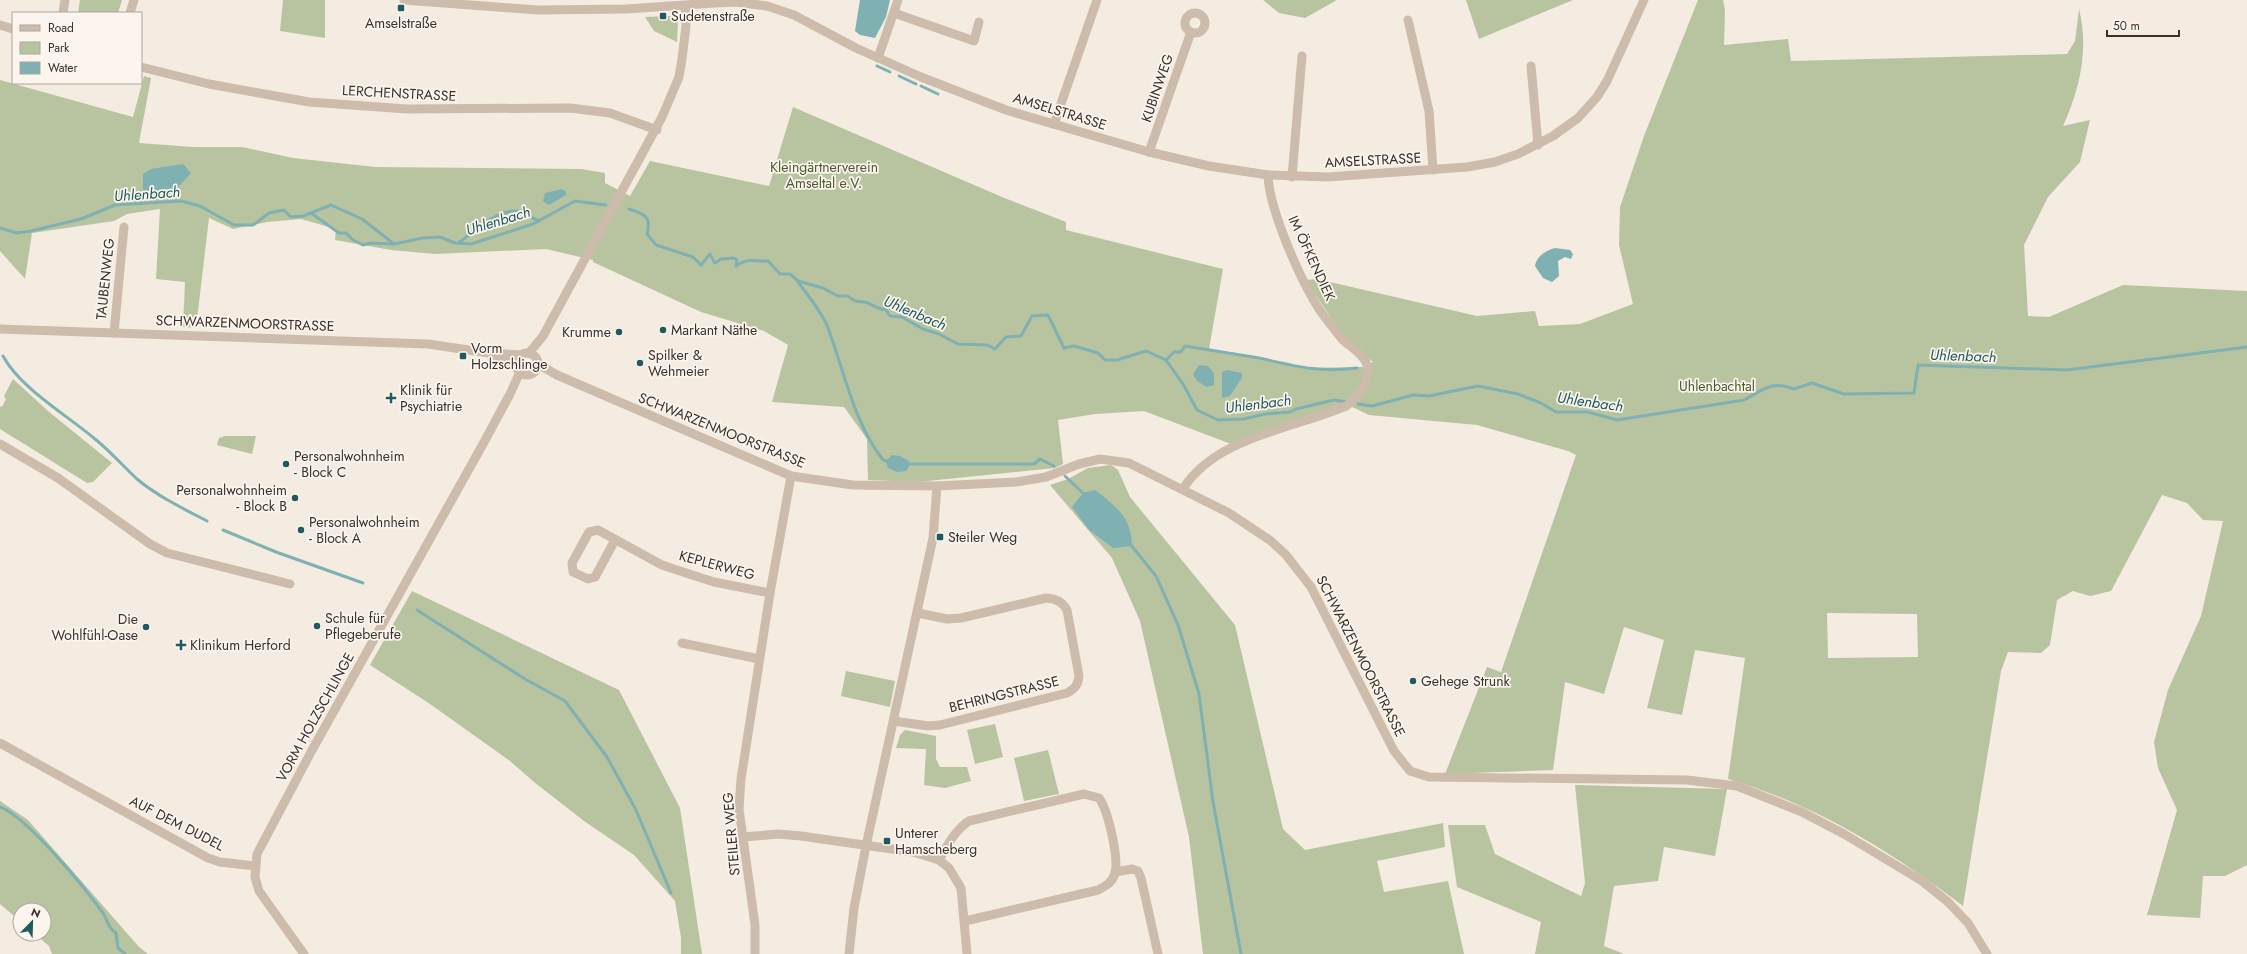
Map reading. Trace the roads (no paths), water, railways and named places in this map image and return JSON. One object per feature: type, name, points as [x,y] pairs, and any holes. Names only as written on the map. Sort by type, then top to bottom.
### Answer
[{"type":"street","points":[[63,12],[65,0]]},
{"type":"street","points":[[130,12],[134,0]]},
{"type":"street","name":"AMSELSTRASSE","points":[[404,0],[538,10],[685,6],[747,2],[767,6],[794,15],[878,58],[966,95],[1054,124],[1149,152],[1209,166],[1268,175],[1292,176],[1372,176],[1433,170],[1495,162],[1538,145],[1578,118],[1597,97],[1607,81],[1644,0]]},
{"type":"street","points":[[538,0],[538,10]]},
{"type":"street","points":[[878,58],[898,0]]},
{"type":"street","points":[[1054,124],[1097,0]]},
{"type":"street","points":[[535,367],[543,336],[657,130],[678,77],[685,43],[685,6]]},
{"type":"street","points":[[894,13],[974,41],[979,22]]},
{"type":"street","points":[[1408,20],[1429,111],[1433,170]]},
{"type":"street","points":[[0,25],[12,29]]},
{"type":"street","name":"KUBINWEG","points":[[1149,152],[1191,32]]},
{"type":"street","points":[[1292,176],[1302,56]]},
{"type":"street","points":[[1531,66],[1538,145]]},
{"type":"street","name":"LERCHENSTRASSE","points":[[142,68],[209,84],[309,102],[407,109],[577,108],[610,113],[657,130]]},
{"type":"street","name":"IM ÖFKENDIEK","points":[[1183,489],[1197,472],[1209,462],[1243,442],[1346,406],[1358,396],[1366,378],[1368,370],[1363,358],[1343,339],[1325,318],[1298,267],[1275,212],[1268,188],[1268,175]]},
{"type":"street","name":"TAUBENWEG","points":[[114,333],[124,227]]},
{"type":"street","name":"SCHWARZENMOORSTRASSE","points":[[0,329],[428,344],[489,353],[525,354],[535,367]]},
{"type":"street","points":[[518,369],[517,360],[543,336]]},
{"type":"street","name":"SCHWARZENMOORSTRASSE","points":[[489,353],[518,369],[535,367],[792,476],[853,485],[937,486],[1016,482],[1046,477],[1085,462],[1105,459],[1129,463],[1183,489],[1253,528],[1271,541],[1296,567],[1314,592],[1394,751],[1410,771],[1429,777],[1687,780],[1737,786],[1802,812],[1844,834],[1922,881],[1948,902],[1968,923],[1988,954]]},
{"type":"street","name":"VORM HOLZSCHLINGE","points":[[510,394],[535,367]]},
{"type":"street","name":"VORM HOLZSCHLINGE","points":[[255,866],[257,854],[270,827],[510,394],[518,369]]},
{"type":"street","points":[[0,444],[58,478],[130,531],[167,553],[290,584]]},
{"type":"street","name":"STEILER WEG","points":[[755,954],[755,925],[740,809],[740,778],[770,593],[792,476]]},
{"type":"street","points":[[849,954],[854,908],[866,846],[918,613],[933,538],[937,486]]},
{"type":"street","name":"KEPLERWEG","points":[[616,540],[595,577],[588,579],[573,572],[572,563],[590,532],[598,530],[662,565],[714,582],[770,593]]},
{"type":"street","name":"BEHRINGSTRASSE","points":[[894,721],[928,726],[940,725],[1067,693],[1074,689],[1078,683],[1079,676],[1067,610],[1063,604],[1056,599],[1046,598],[961,618],[947,619],[918,613]]},
{"type":"street","points":[[682,643],[759,659]]},
{"type":"street","name":"AUF DEM DUDEL","points":[[0,742],[208,858],[220,862],[255,866]]},
{"type":"street","points":[[939,860],[952,837],[969,821],[1084,794],[1099,798],[1105,808],[1116,862],[1112,880],[1098,890],[965,921]]},
{"type":"street","points":[[743,837],[778,834],[801,836],[913,852],[939,860],[949,868],[961,888],[967,954]]},
{"type":"street","points":[[255,866],[259,891],[304,954]]},
{"type":"street","points":[[1115,872],[1132,869],[1138,870],[1158,954]]},
{"type":"water","points":[[860,0],[890,0],[886,17],[875,38],[860,35],[855,31]]},
{"type":"water","points":[[183,164],[191,173],[175,191],[143,194],[143,174],[151,169]]},
{"type":"water","points":[[562,189],[566,192],[566,195],[549,205],[543,201],[545,193]]},
{"type":"water","points":[[1555,248],[1570,250],[1573,254],[1571,259],[1565,257],[1558,261],[1559,276],[1552,282],[1543,278],[1535,266],[1537,260],[1542,254]]},
{"type":"water","points":[[1199,365],[1208,366],[1214,373],[1214,385],[1207,387],[1197,381],[1193,374]]},
{"type":"water","points":[[1227,370],[1242,373],[1242,378],[1230,396],[1222,398],[1222,372]]},
{"type":"water","points":[[892,455],[900,456],[909,461],[910,465],[906,471],[897,472],[888,468],[886,461]]},
{"type":"water","points":[[1095,490],[1116,507],[1126,520],[1131,536],[1132,546],[1113,548],[1089,530],[1072,507],[1083,493]]},
{"type":"waterway","points":[[877,66],[890,72]]},
{"type":"waterway","points":[[899,76],[916,84]]},
{"type":"waterway","points":[[921,86],[938,94]]},
{"type":"waterway","name":"Uhlenbach","points":[[0,228],[17,233],[31,231],[81,219],[115,205],[181,201],[200,206],[234,225],[253,225],[269,213],[284,210],[291,217],[303,216],[331,205],[362,219],[394,244],[423,238],[440,237],[455,243],[471,244],[533,224],[575,201],[606,205]]},
{"type":"waterway","name":"Uhlenbach","points":[[629,209],[639,212],[646,217],[648,223],[647,234],[656,245],[693,257],[701,265],[710,254],[715,263],[721,259],[734,258],[737,260],[736,266],[740,263],[748,261],[768,261],[780,274],[790,274],[798,281],[823,288],[838,296],[848,296],[856,301],[868,303],[886,310],[890,316],[902,317],[923,329],[939,334],[958,344],[987,345],[995,349],[1006,337],[1021,336],[1032,316],[1048,315],[1064,348],[1074,346],[1098,353],[1105,360],[1117,360],[1146,351],[1166,360],[1183,384],[1197,410],[1218,420],[1244,419],[1265,414],[1290,412],[1296,409],[1334,400],[1347,402]]},
{"type":"waterway","points":[[458,243],[488,221],[505,213],[513,211],[522,212],[539,221]]},
{"type":"waterway","name":"Uhlenbach","points":[[311,213],[339,233],[346,233],[353,240],[363,245],[371,243],[394,244]]},
{"type":"waterway","points":[[798,282],[822,316],[828,328],[857,413],[864,429],[883,460],[890,462]]},
{"type":"waterway","points":[[1166,360],[1174,352],[1181,352],[1185,346],[1259,358],[1307,368],[1330,370],[1357,368]]},
{"type":"waterway","name":"Uhlenbach","points":[[1358,404],[1372,406],[1413,395],[1429,396],[1478,386],[1518,394],[1541,403],[1556,412],[1588,412],[1617,420],[1744,400],[1768,387],[1773,386],[1786,386],[1794,389],[1812,383],[1844,394],[1914,393],[1918,365],[2067,370],[2247,347]]},
{"type":"waterway","points":[[3,356],[11,368],[32,390],[101,444],[137,479],[162,497],[207,521]]},
{"type":"waterway","points":[[907,464],[1034,464],[1040,459],[1054,466]]},
{"type":"waterway","points":[[1065,476],[1084,494]]},
{"type":"waterway","points":[[223,530],[276,552],[363,583]]},
{"type":"waterway","points":[[1130,544],[1156,576],[1178,625],[1199,694],[1213,802],[1241,954]]},
{"type":"waterway","points":[[417,610],[525,679],[565,701],[607,757],[636,810],[671,893]]},
{"type":"waterway","points":[[0,807],[11,813],[25,824],[70,871],[103,913],[109,926],[116,933],[118,948],[125,954]]},
{"type":"place","name":"Amselstraße","points":[[401,8]]},
{"type":"place","name":"Sudetenstraße","points":[[663,16]]},
{"type":"place","name":"Markant Näthe","points":[[663,330]]},
{"type":"place","name":"Krumme","points":[[619,332]]},
{"type":"place","name":"Vorm Holzschlinge","points":[[463,356]]},
{"type":"place","name":"Spilker & Wehmeier","points":[[640,363]]},
{"type":"place","name":"Klinik für Psychiatrie","points":[[391,398]]},
{"type":"place","name":"Personalwohnheim - Block C","points":[[286,464]]},
{"type":"place","name":"Personalwohnheim - Block B","points":[[295,498]]},
{"type":"place","name":"Personalwohnheim - Block A","points":[[301,530]]},
{"type":"place","name":"Steiler Weg","points":[[940,537]]},
{"type":"place","name":"Schule für Pflegeberufe","points":[[317,626]]},
{"type":"place","name":"Die Wohlfühl-Oase","points":[[146,627]]},
{"type":"place","name":"Klinikum Herford","points":[[181,645]]},
{"type":"place","name":"Gehege Strunk","points":[[1413,681]]},
{"type":"place","name":"Unterer Hamscheberg","points":[[887,841]]},
{"type":"park label","name":"Kleingärtnerverein Amseltal e.V.","points":[[824,176]]},
{"type":"park label","name":"Uhlenbachtal","points":[[1717,386]]}]
